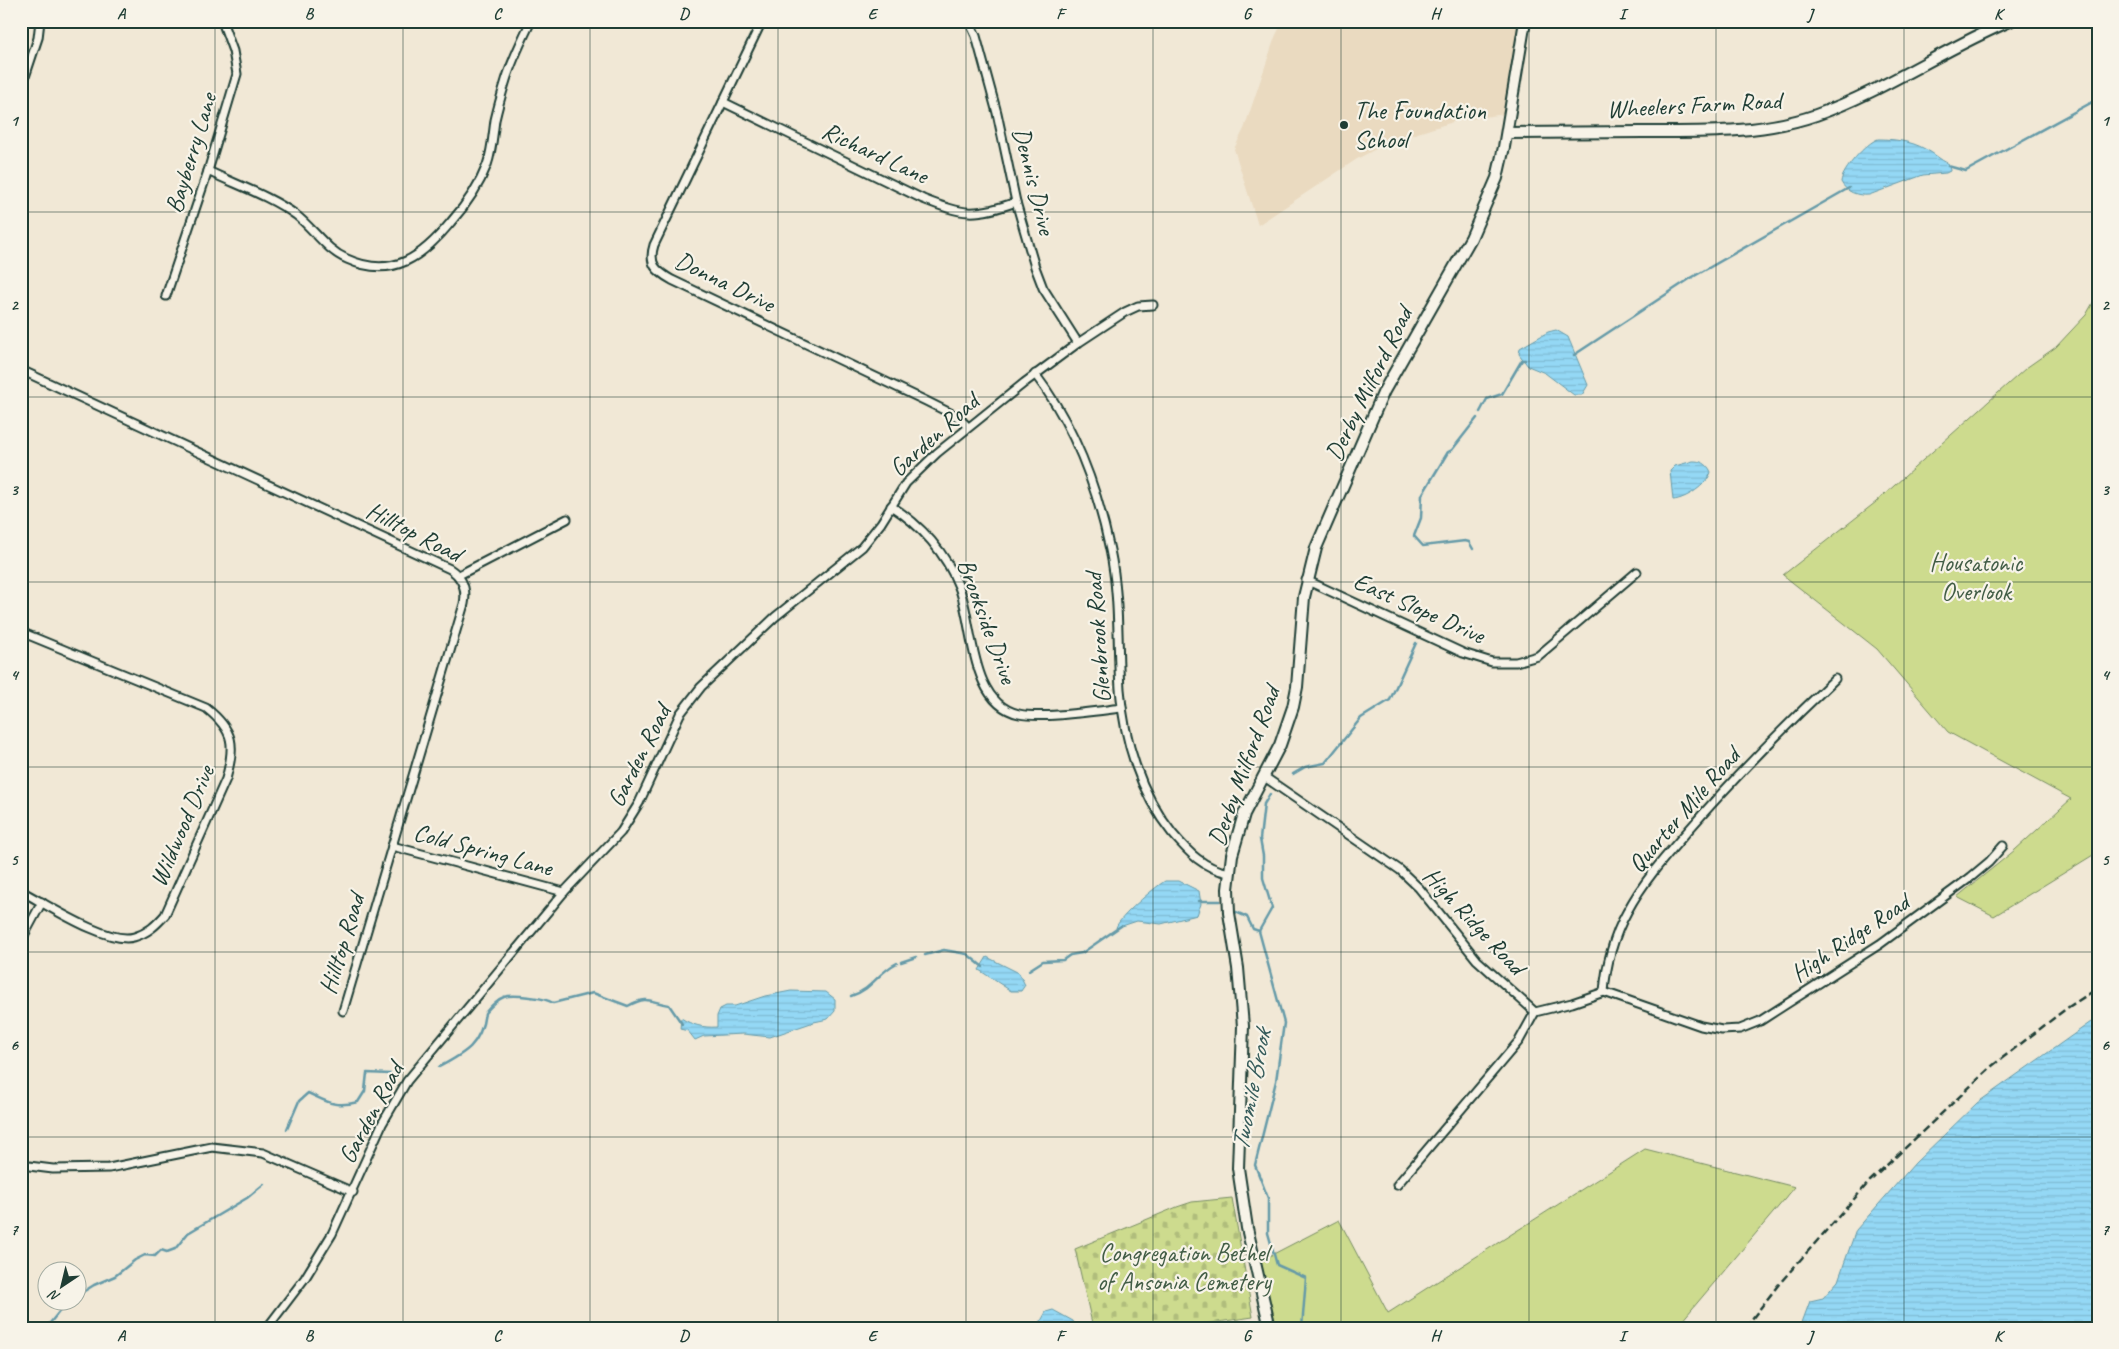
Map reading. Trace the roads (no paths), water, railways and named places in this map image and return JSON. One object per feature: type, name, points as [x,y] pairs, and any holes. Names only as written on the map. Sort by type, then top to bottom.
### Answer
[{"type":"main road","name":"Derby Milford Road","points":[[1270,1328],[1247,1228],[1238,1168],[1243,1026],[1238,968],[1229,917],[1229,873],[1244,814],[1280,745],[1293,707],[1297,687],[1306,580],[1323,531],[1384,391],[1482,215],[1497,178],[1507,134],[1525,21]]},
{"type":"main road","name":"Wheelers Farm Road","points":[[1507,134],[1688,132],[1774,126],[1814,116],[1861,98],[1987,31],[2010,21]]},
{"type":"street","points":[[21,89],[38,38],[40,21]]},
{"type":"street","name":"Bayberry Lane","points":[[166,296],[208,171],[237,70],[233,51],[222,21]]},
{"type":"street","points":[[208,171],[288,210],[302,220],[332,250],[349,260],[368,266],[386,267],[415,257],[428,247],[460,212],[480,181],[491,151],[496,118],[506,80],[531,21]]},
{"type":"street","name":"Donna Drive","points":[[762,21],[654,245],[650,260],[654,268],[680,284],[926,401],[958,418],[968,427]]},
{"type":"street","name":"Dennis Drive","points":[[969,21],[976,36],[997,113],[1016,202],[1043,288],[1078,343]]},
{"type":"street","name":"Richard Lane","points":[[723,102],[924,199],[952,210],[976,213],[1016,202]]},
{"type":"street","name":"Garden Road","points":[[267,1328],[317,1259],[353,1192],[382,1124],[407,1081],[564,892],[629,822],[677,722],[691,698],[744,644],[862,547],[902,488],[918,470],[968,427],[1035,374],[1125,312],[1138,306],[1153,305]]},
{"type":"street","name":"Hilltop Road","points":[[21,370],[450,568],[459,575],[464,586],[464,604],[342,1011]]},
{"type":"street","name":"Glenbrook Road","points":[[1035,374],[1059,410],[1080,452],[1104,521],[1116,596],[1122,708],[1134,762],[1164,821],[1196,859],[1209,867],[1229,873]]},
{"type":"street","name":"Brookside Drive","points":[[891,506],[928,536],[959,586],[967,611],[978,668],[983,682],[999,704],[1010,711],[1031,715],[1122,708]]},
{"type":"street","points":[[459,575],[567,519]]},
{"type":"street","name":"East Slope Drive","points":[[1306,580],[1463,652],[1492,662],[1516,662],[1538,656],[1637,572]]},
{"type":"street","name":"Wildwood Drive","points":[[21,632],[206,708],[219,718],[232,738],[232,759],[226,779],[165,915],[152,929],[133,937],[105,935],[21,890]]},
{"type":"street","name":"Quarter Mile Road","points":[[1604,992],[1605,977],[1620,927],[1627,912],[1660,863],[1714,799],[1834,679]]},
{"type":"street","name":"High Ridge Road","points":[[1263,776],[1375,851],[1400,870],[1419,888],[1477,960],[1535,1012]]},
{"type":"street","name":"Cold Spring Lane","points":[[392,846],[564,892]]},
{"type":"street","name":"High Ridge Road","points":[[1604,992],[1700,1026],[1722,1030],[1740,1029],[1760,1021],[1880,944],[1971,877],[1989,862],[2003,846]]},
{"type":"street","points":[[21,941],[42,902]]},
{"type":"street","points":[[1398,1185],[1519,1041],[1535,1012],[1572,1003],[1604,992]]},
{"type":"street","points":[[21,1165],[53,1169],[108,1168],[212,1147],[263,1153],[353,1192]]},
{"type":"water","points":[[1878,139],[1902,141],[1920,146],[1949,164],[1950,171],[1923,175],[1869,195],[1852,193],[1841,182],[1842,177],[1861,151]]},
{"type":"water","points":[[1556,330],[1568,337],[1588,385],[1582,395],[1574,395],[1545,373],[1528,366],[1519,354],[1520,348],[1548,332]]},
{"type":"water","points":[[1693,461],[1701,462],[1708,466],[1711,472],[1709,477],[1695,490],[1684,497],[1673,500],[1670,471],[1675,466]]},
{"type":"water","points":[[1165,881],[1179,881],[1199,891],[1201,904],[1197,915],[1161,924],[1137,921],[1116,928],[1130,910]]},
{"type":"water","points":[[987,957],[1019,973],[1025,985],[1021,991],[1011,991],[979,970]]},
{"type":"water","points":[[791,991],[826,992],[835,999],[835,1011],[828,1019],[770,1037],[743,1034],[704,1036],[695,1040],[688,1031],[680,1029],[681,1018],[698,1026],[717,1027],[717,1016],[720,1009],[726,1006],[735,1006],[765,996]]},
{"type":"water","points":[[2098,1017],[2098,1328],[1800,1328],[1810,1301],[1823,1298],[1838,1281],[1856,1230],[1915,1163],[1977,1103]]},
{"type":"water","points":[[1053,1310],[1073,1321],[1077,1328],[1037,1328],[1046,1312]]},
{"type":"waterway","points":[[1948,166],[1966,171],[2098,99]]},
{"type":"waterway","points":[[1574,355],[1691,278],[1849,188]]},
{"type":"waterway","points":[[1480,412],[1487,399],[1502,394],[1522,360],[1525,360]]},
{"type":"waterway","points":[[1473,549],[1469,542],[1465,541],[1423,546],[1414,536],[1421,518],[1422,495],[1448,452],[1452,450],[1477,418]]},
{"type":"waterway","points":[[1293,774],[1305,767],[1325,763],[1361,718],[1390,700],[1416,643]]},
{"type":"waterway","points":[[1259,931],[1272,908],[1263,878],[1263,856],[1260,839],[1264,804],[1270,794]]},
{"type":"waterway","name":"Twomile Brook","points":[[1199,901],[1220,901]]},
{"type":"waterway","name":"Twomile Brook","points":[[1236,912],[1247,917],[1253,929],[1259,931]]},
{"type":"waterway","name":"Twomile Brook","points":[[1029,970],[1043,961],[1063,960],[1070,955],[1082,953],[1121,926]]},
{"type":"waterway","name":"Twomile Brook","points":[[1259,931],[1284,1023],[1276,1081],[1255,1165],[1268,1198],[1268,1233],[1277,1265],[1306,1278],[1302,1328]]},
{"type":"waterway","points":[[925,955],[944,950],[967,954],[983,967]]},
{"type":"waterway","points":[[901,962],[916,957]]},
{"type":"waterway","points":[[851,996],[865,989],[884,971],[897,963]]},
{"type":"waterway","name":"Twomile Brook","points":[[439,1067],[470,1047],[480,1033],[485,1013],[495,1002],[509,996],[539,998],[553,1003],[593,993],[628,1006],[640,1001],[649,1000],[669,1005],[682,1024]]},
{"type":"waterway","points":[[287,1129],[299,1101],[308,1093],[337,1104],[350,1104],[358,1102],[365,1091],[367,1073],[390,1074]]},
{"type":"waterway","name":"Twomile Brook","points":[[88,1289],[115,1276],[135,1260],[145,1255],[155,1256],[161,1250],[167,1252],[175,1249],[188,1233],[247,1198],[264,1184]]},
{"type":"waterway","name":"Twomile Brook","points":[[46,1328],[59,1312]]},
{"type":"railway","points":[[1745,1328],[1779,1284],[1870,1181],[1992,1066],[2067,1008],[2098,988]]},
{"type":"place","name":"The Foundation School","points":[[1344,125]]},
{"type":"park label","name":"Housatonic Overlook","points":[[1976,578]]},
{"type":"park label","name":"Congregation Bethel of Ansonia Cemetery","points":[[1184,1268]]}]
